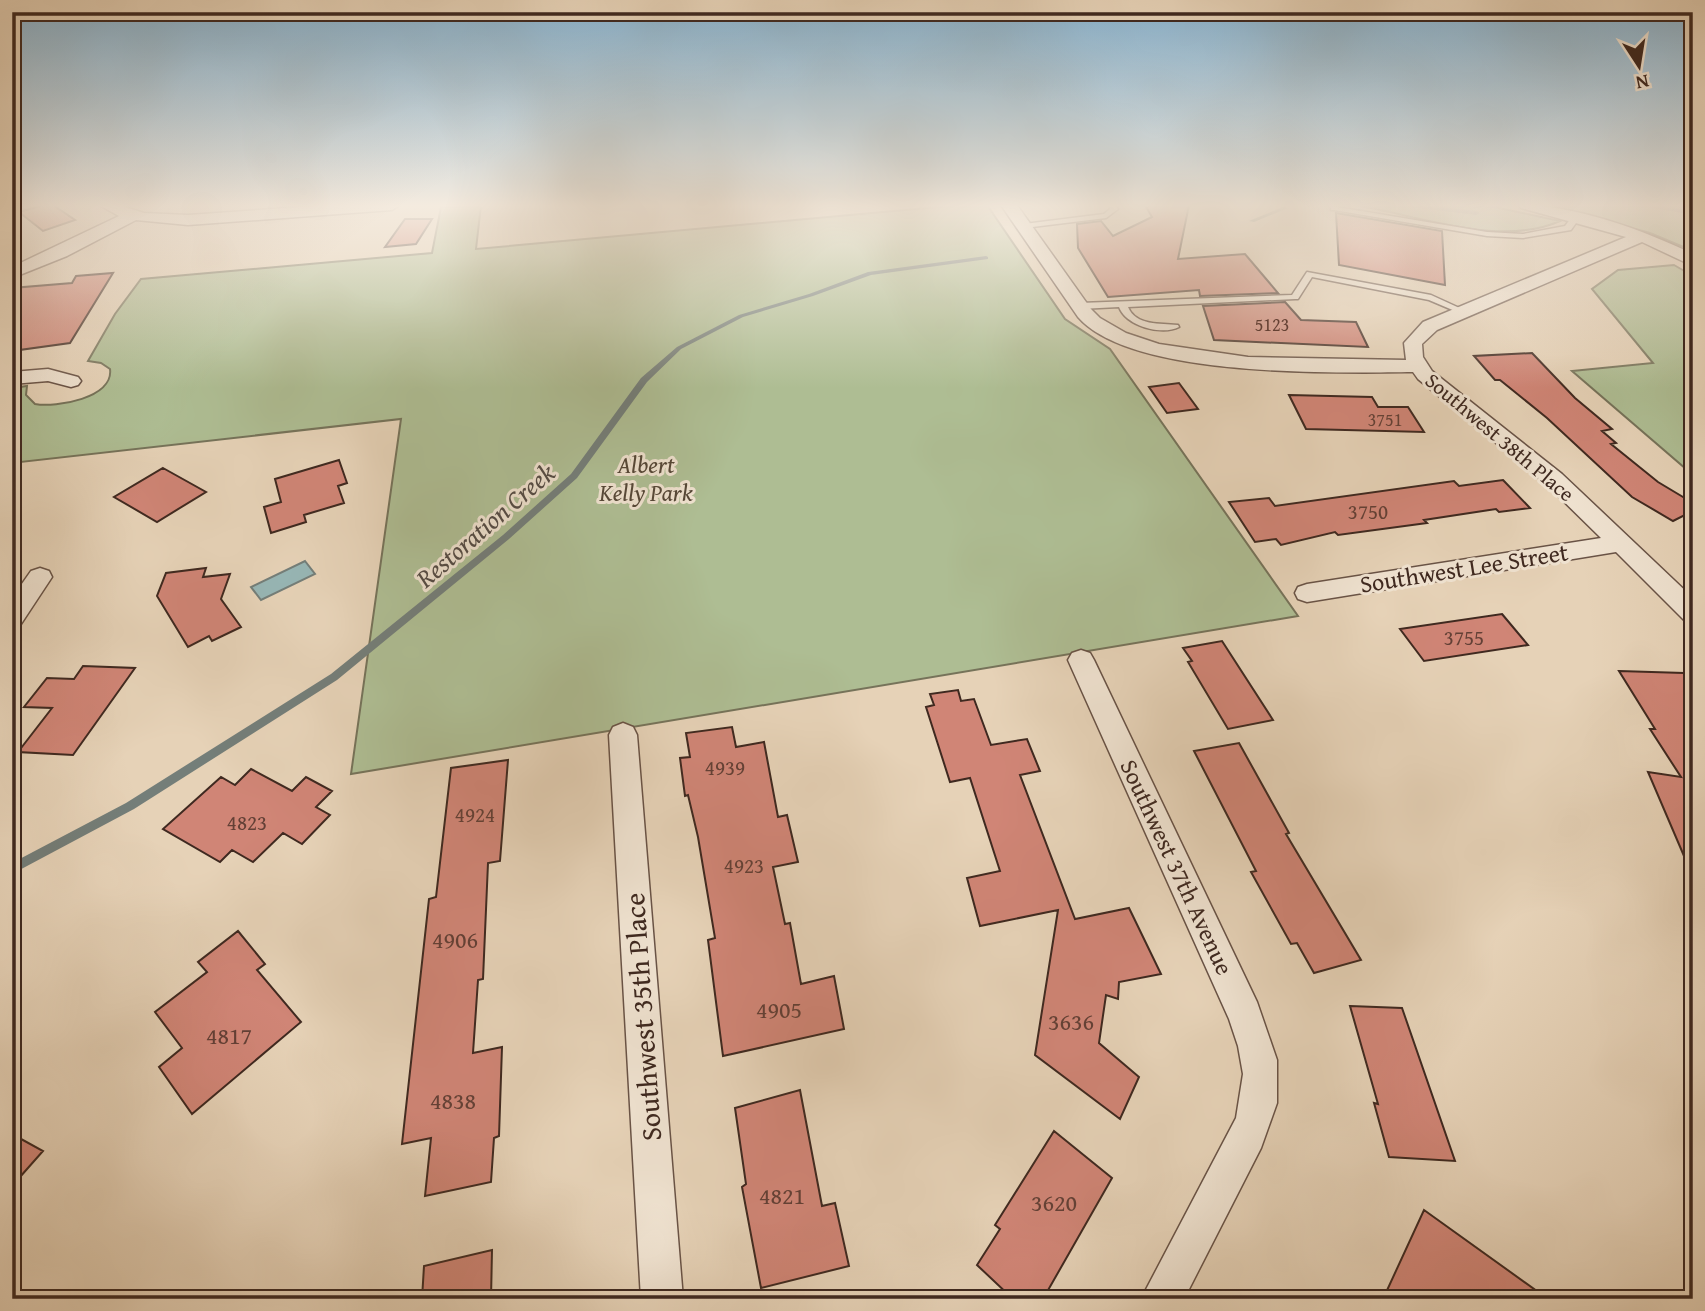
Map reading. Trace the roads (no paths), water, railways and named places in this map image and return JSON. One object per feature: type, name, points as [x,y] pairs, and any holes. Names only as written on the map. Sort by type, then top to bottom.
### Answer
[{"type":"street","points":[[1052,266],[1094,322],[1118,337],[1154,350],[1280,363],[1417,366]]},
{"type":"street","name":"Southwest 38th Place","points":[[1570,266],[1430,326],[1417,337],[1413,351],[1417,366],[1517,448],[1622,543],[1693,613]]},
{"type":"street","points":[[12,378],[48,375],[71,381]]},
{"type":"street","name":"Southwest Lee Street","points":[[1307,593],[1622,543]]},
{"type":"street","points":[[12,617],[40,577]]},
{"type":"street","name":"Southwest 37th Avenue","points":[[1081,660],[1245,1014],[1256,1043],[1262,1077],[1259,1109],[1248,1135],[1162,1299]]},
{"type":"street","name":"Southwest 35th Place","points":[[622,735],[662,1299]]},
{"type":"lane","points":[[1080,306],[1205,298],[1295,297],[1310,274],[1432,298],[1462,311]]},
{"type":"lane","points":[[1124,305],[1130,318],[1143,326],[1175,327]]},
{"type":"water","points":[[305,561],[315,574],[261,600],[251,587]]},
{"type":"waterway","name":"Restoration Creek","points":[[12,869],[130,806],[334,677],[506,537],[574,476],[644,380],[679,348],[741,316],[811,295],[870,273],[923,266]]},
{"type":"park label","name":"Albert Kelly Park","points":[[646,478]]}]
